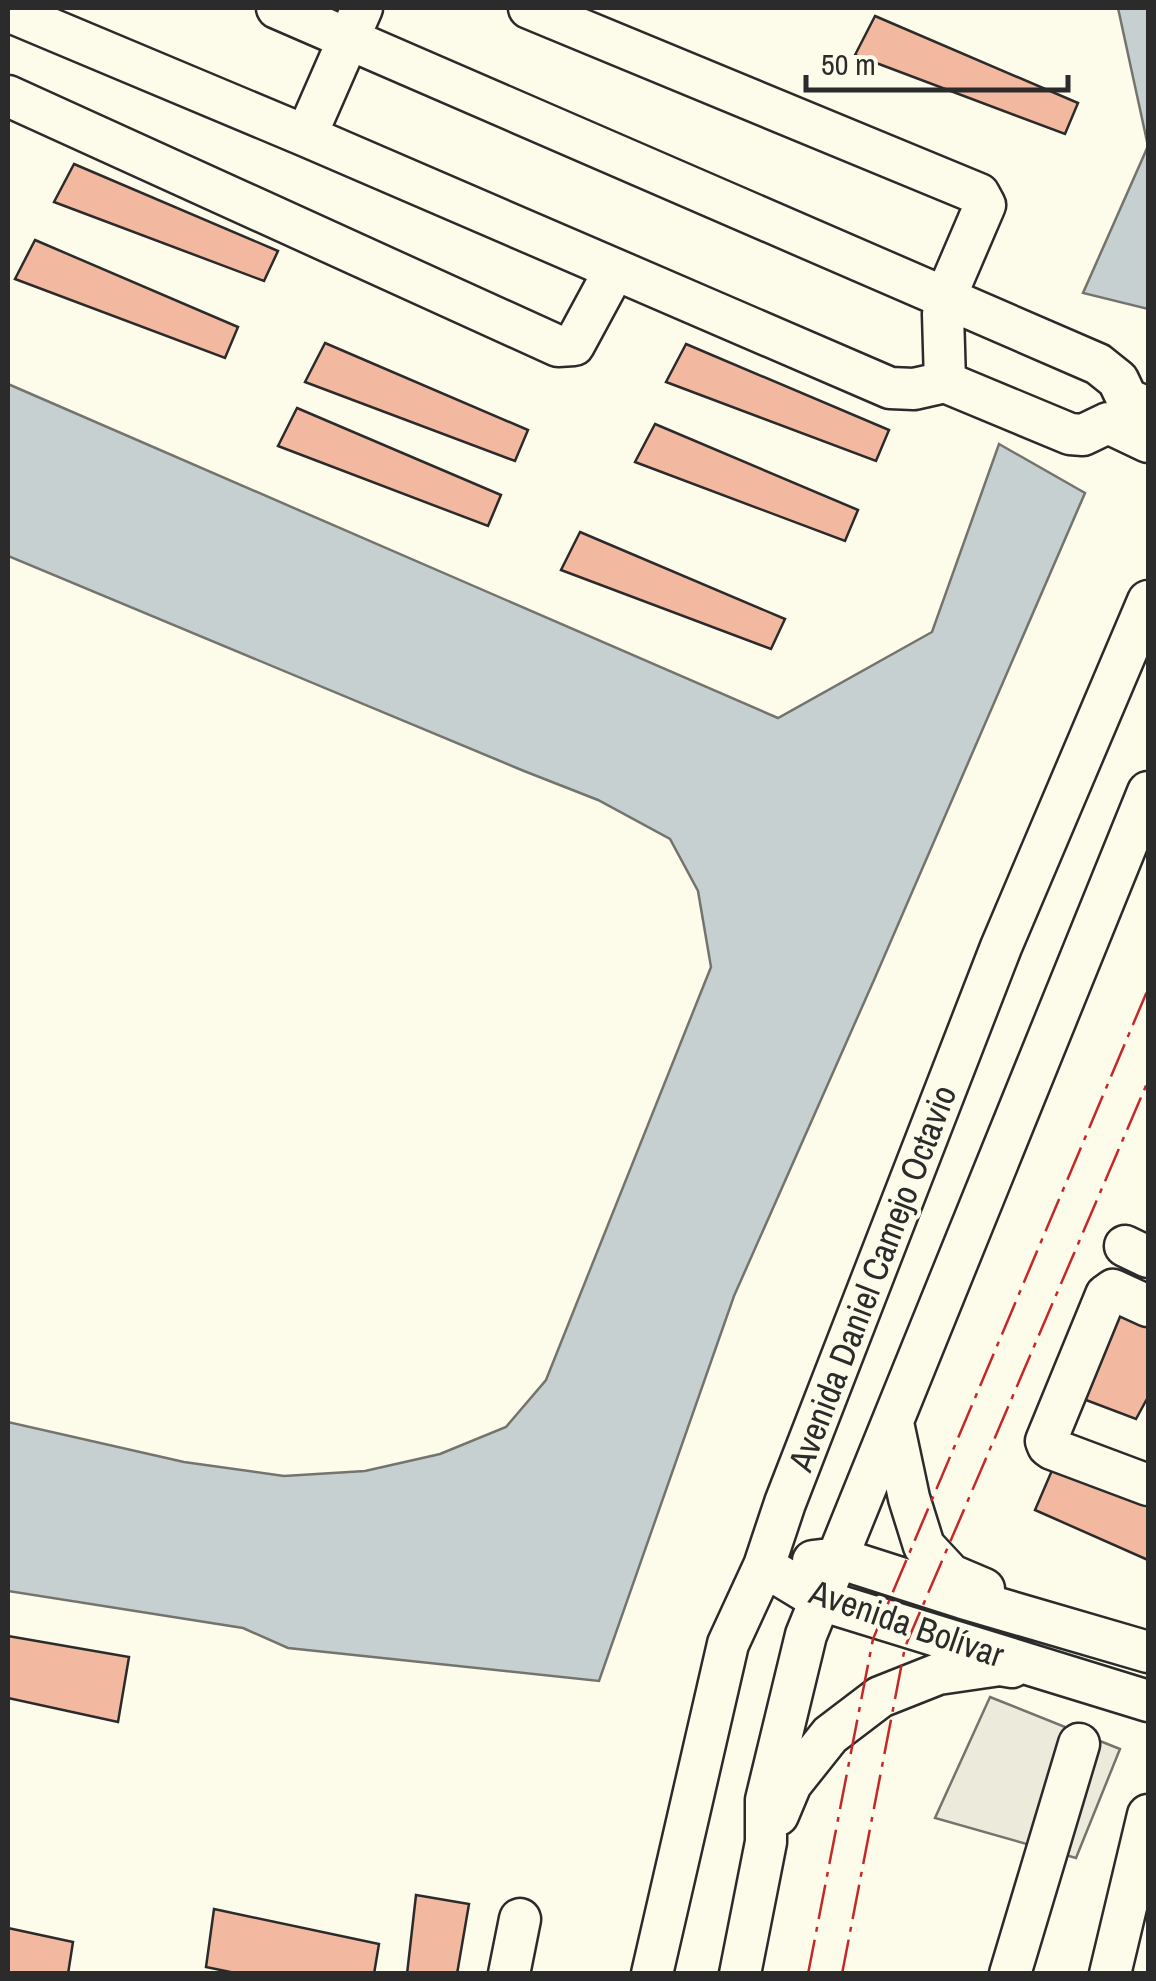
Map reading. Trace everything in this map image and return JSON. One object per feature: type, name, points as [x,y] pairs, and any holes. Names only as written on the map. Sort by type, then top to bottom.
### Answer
[{"type":"street","points":[[276,8],[355,23],[1098,364],[1118,380],[1127,399],[1148,408]]},
{"type":"street","points":[[529,8],[978,194],[985,205],[946,296],[944,382]]},
{"type":"street","points":[[8,11],[890,388],[914,389],[944,382],[1070,434],[1083,435],[1108,423],[1148,442]]},
{"type":"street","points":[[306,136],[355,23]]},
{"type":"street","points":[[8,96],[558,346],[574,345],[614,271]]},
{"type":"street","name":"Avenida Daniel Camejo Octavio","points":[[652,1974],[728,1644],[764,1566],[1000,947],[1148,601]]},
{"type":"street","name":"Avenida Daniel Camejo Octavio","points":[[740,1974],[766,1842],[766,1800],[806,1634],[1148,792]]},
{"type":"street","points":[[1148,1306],[1113,1290],[1106,1295],[1046,1440],[1052,1448],[1148,1486]]},
{"type":"street","points":[[893,1423],[908,1498],[924,1546],[952,1575],[1069,1629]]},
{"type":"street","name":"Avenida Bolívar","points":[[764,1566],[838,1558],[1148,1652]]},
{"type":"street","name":"Avenida Bolívar","points":[[764,1566],[820,1600],[1148,1701]]},
{"type":"street","points":[[766,1842],[791,1784],[830,1735],[880,1697],[938,1674],[1000,1666],[1063,1674]]},
{"type":"street","points":[[1010,1974],[1079,1744]]},
{"type":"street","points":[[1110,1974],[1135,1922],[1148,1816]]},
{"type":"street","points":[[509,1974],[520,1919]]},
{"type":"shaded area","points":[[1118,8],[1148,8],[1148,146]]},
{"type":"shaded area","points":[[1148,146],[1148,309],[1083,293]]},
{"type":"shaded area","points":[[8,384],[778,718],[932,632],[999,444],[1085,493],[734,1296],[599,1681],[288,1648],[243,1628],[8,1591],[8,1422],[184,1462],[284,1476],[365,1471],[440,1454],[506,1427],[546,1380],[711,967],[698,891],[670,839],[598,800],[8,556]]},
{"type":"shaded area","points":[[990,1697],[1120,1749],[1076,1858],[935,1818]]},
{"type":"building","points":[[875,16],[1078,103],[1065,134],[855,55]]},
{"type":"building","points":[[74,164],[278,251],[264,281],[54,202]]},
{"type":"building","points":[[35,240],[238,327],[225,358],[15,279]]},
{"type":"building","points":[[325,343],[528,430],[515,461],[305,382]]},
{"type":"building","points":[[686,344],[889,430],[876,461],[666,382]]},
{"type":"building","points":[[297,408],[501,495],[488,526],[278,446]]},
{"type":"building","points":[[655,424],[858,510],[845,541],[635,462]]},
{"type":"building","points":[[580,532],[785,619],[771,649],[561,570]]},
{"type":"building","points":[[1115,1309],[1148,1327],[1148,1397],[1136,1419],[1078,1397]]},
{"type":"building","points":[[1053,1468],[1148,1504],[1148,1560],[1035,1510]]},
{"type":"building","points":[[8,1636],[129,1657],[118,1722],[8,1698]]},
{"type":"building","points":[[416,1895],[469,1904],[457,1974],[407,1974]]},
{"type":"building","points":[[214,1909],[379,1944],[374,1974],[240,1974],[206,1967]]},
{"type":"building","points":[[8,1928],[73,1942],[68,1974],[8,1974]]},
{"type":"power","points":[[808,1974],[873,1639],[1148,989]]},
{"type":"power","points":[[842,1974],[905,1647],[1148,1081]]}]
